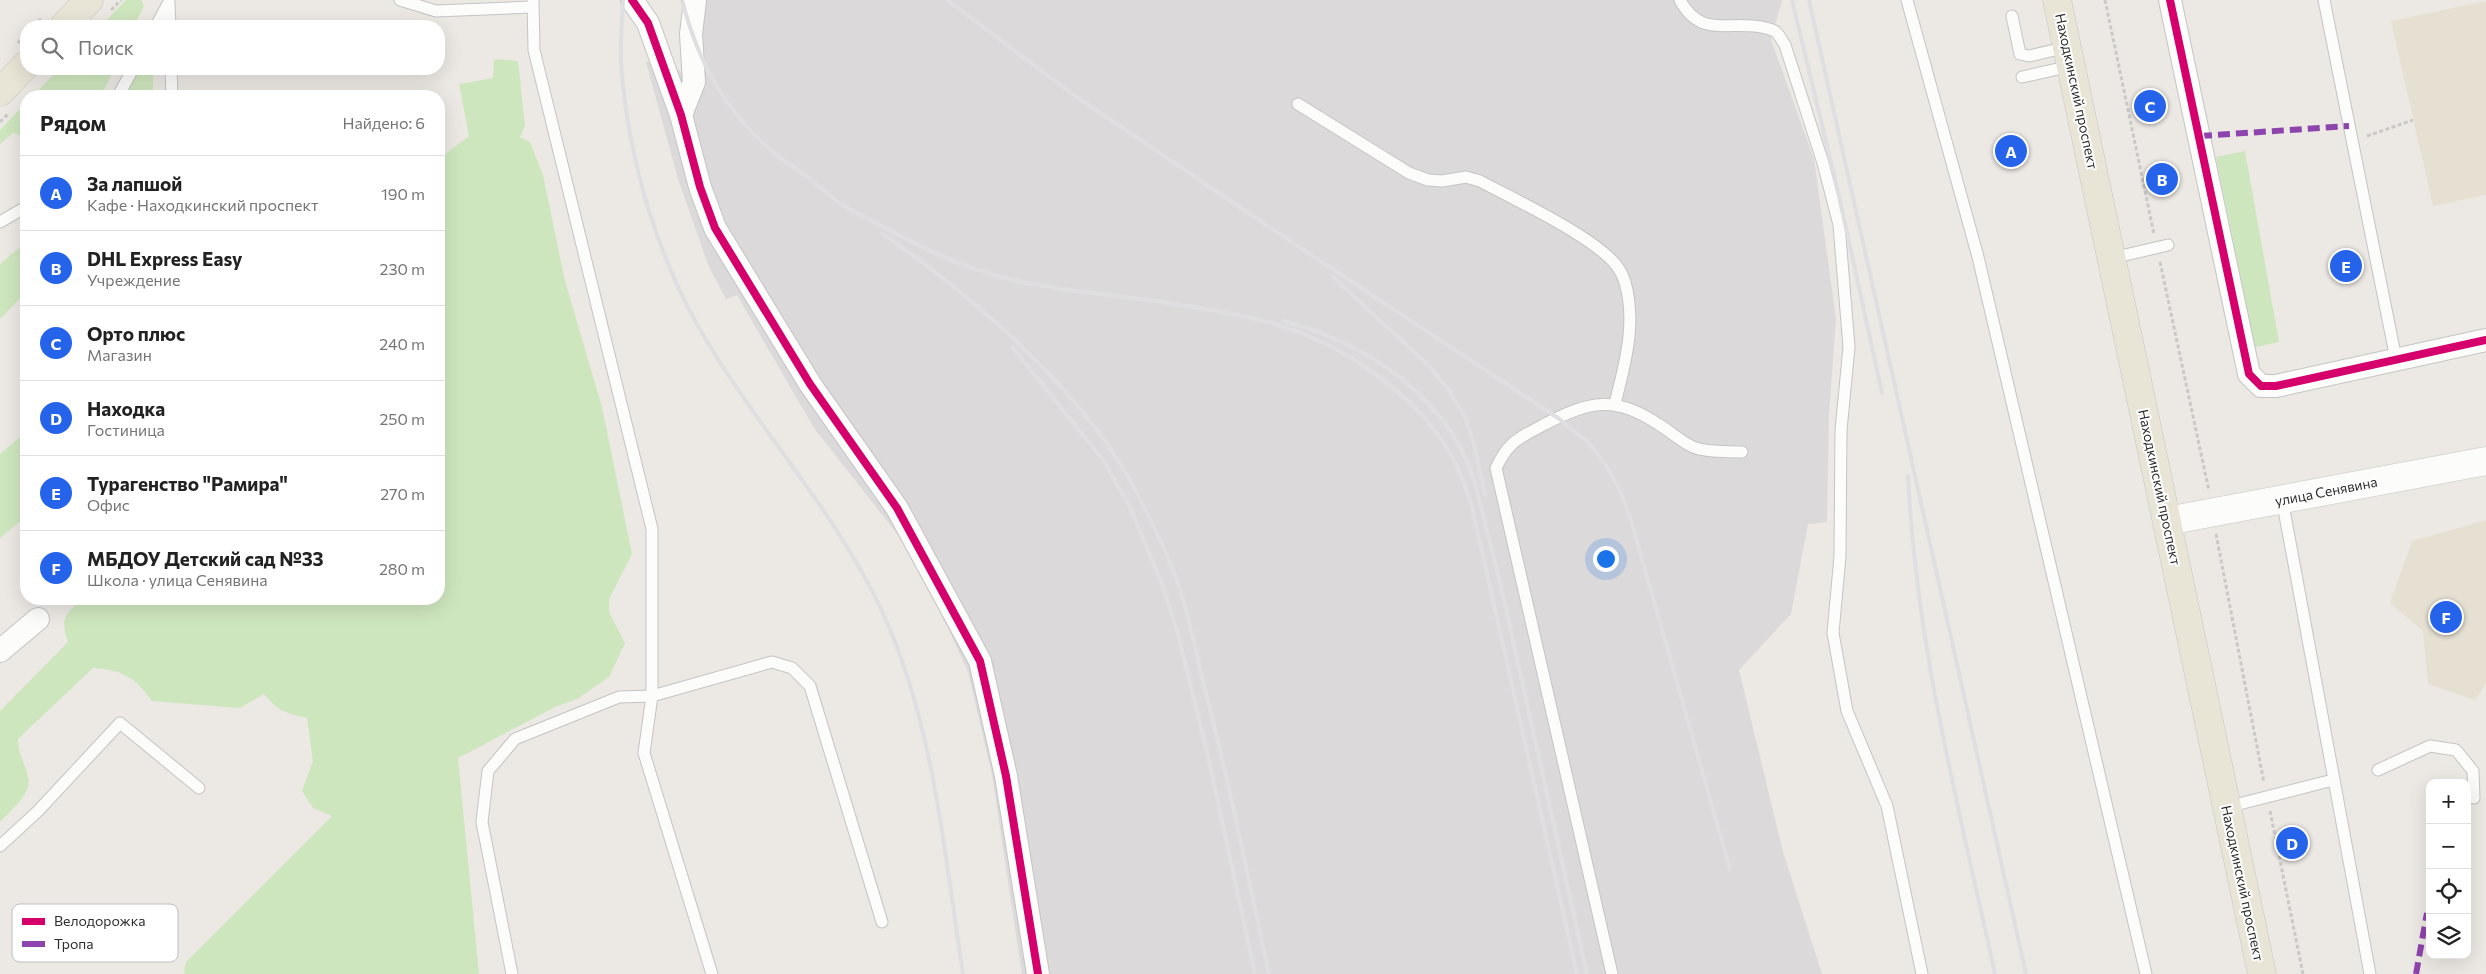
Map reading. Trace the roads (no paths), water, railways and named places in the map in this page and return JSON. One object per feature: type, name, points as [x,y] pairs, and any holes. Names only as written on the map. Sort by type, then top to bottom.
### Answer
[{"type":"main road","points":[[70,20],[89,0]]},
{"type":"main road","name":"Находкинский проспект","points":[[2057,0],[2262,974]]},
{"type":"main road","points":[[0,92],[20,71]]},
{"type":"street","points":[[632,0],[648,23],[681,115],[700,187],[714,228],[810,384],[897,508],[980,661],[1006,776],[1038,974]]},
{"type":"street","points":[[681,115],[694,82],[690,34],[695,0]]},
{"type":"street","points":[[2170,0],[2212,235],[2249,374],[2261,386],[2276,386],[2486,340]]},
{"type":"street","name":"улица Сенявина","points":[[2167,521],[2486,461]]},
{"type":"street","points":[[0,651],[38,619]]},
{"type":"lane","points":[[400,0],[436,11],[532,3],[534,50],[652,529],[652,696],[644,753],[712,974]]},
{"type":"lane","points":[[1680,0],[1690,17],[1699,23],[1711,26],[1757,26],[1775,31],[1785,45],[1823,163],[1839,225],[1849,347],[1841,430],[1840,556],[1833,633],[1847,711],[1887,806],[1922,974]]},
{"type":"lane","points":[[1907,0],[1978,257],[2146,974]]},
{"type":"lane","points":[[2324,0],[2396,359]]},
{"type":"lane","points":[[159,20],[169,1]]},
{"type":"lane","points":[[169,1],[170,20]]},
{"type":"lane","points":[[2012,16],[2020,54],[2024,56],[2069,57]]},
{"type":"lane","points":[[2022,77],[2069,57]]},
{"type":"lane","points":[[121,90],[130,75]]},
{"type":"lane","points":[[171,75],[172,90]]},
{"type":"lane","points":[[1298,104],[1409,173],[1428,180],[1442,181],[1466,177],[1480,181],[1596,246],[1619,269],[1625,286],[1630,314],[1630,337],[1615,404]]},
{"type":"lane","points":[[0,222],[20,210]]},
{"type":"lane","points":[[2112,258],[2163,247]]},
{"type":"lane","points":[[1612,974],[1496,468],[1504,450],[1514,441],[1574,412],[1597,404],[1615,404],[1631,408],[1644,414],[1693,447],[1704,450],[1742,452]]},
{"type":"lane","points":[[2282,499],[2370,974]]},
{"type":"lane","points":[[512,974],[482,822],[488,771],[515,739],[619,696],[652,696],[772,662],[792,668],[810,686],[882,922]]},
{"type":"lane","points":[[0,846],[38,811],[120,723],[199,788]]},
{"type":"lane","points":[[2378,770],[2430,746],[2456,750],[2473,771],[2474,798]]},
{"type":"lane","points":[[2227,807],[2333,780]]},
{"type":"railway","points":[[623,0],[621,63],[631,137],[649,211],[676,282],[692,316],[732,381],[822,509],[863,574],[881,609],[899,652],[914,697],[935,788],[963,974]]},
{"type":"railway","points":[[682,0],[688,23],[705,64],[715,84],[740,119],[777,155],[851,210],[937,254],[968,267],[1001,277],[1044,286],[1208,309],[1263,321],[1292,330],[1321,342],[1377,375],[1425,418],[1444,443],[1458,469],[1472,507],[1577,974]]},
{"type":"railway","points":[[947,0],[1071,93],[1269,227],[1558,418],[1589,443],[1605,464],[1619,488],[1630,517],[1730,869]]},
{"type":"railway","points":[[1792,0],[1837,187],[1882,393]]},
{"type":"railway","points":[[1809,0],[2026,974]]},
{"type":"railway","points":[[882,233],[976,305],[1035,360],[1089,419],[1112,451],[1138,495],[1175,575],[1188,616],[1222,757],[1269,974]]},
{"type":"railway","points":[[1332,276],[1428,365],[1449,390],[1465,417],[1474,444],[1485,495]]},
{"type":"railway","points":[[1283,321],[1335,339],[1360,351],[1384,366],[1427,402],[1445,423],[1465,456],[1478,494],[1503,594],[1587,974]]},
{"type":"railway","points":[[1013,348],[1103,460],[1130,507],[1162,584],[1177,631],[1208,756],[1255,974]]},
{"type":"railway","points":[[1908,476],[1920,602],[1930,664],[1941,726],[1995,974]]},
{"type":"place","name":"Орто плюс","points":[[2150,106]]},
{"type":"place","name":"За лапшой","points":[[2011,151]]},
{"type":"place","name":"DHL Express Easy","points":[[2162,179]]},
{"type":"place","name":"Турагенство \"Рамира\"","points":[[2346,266]]},
{"type":"place","name":"МБДОУ Детский сад №33","points":[[2446,617]]},
{"type":"place","name":"Находка","points":[[2292,843]]}]
